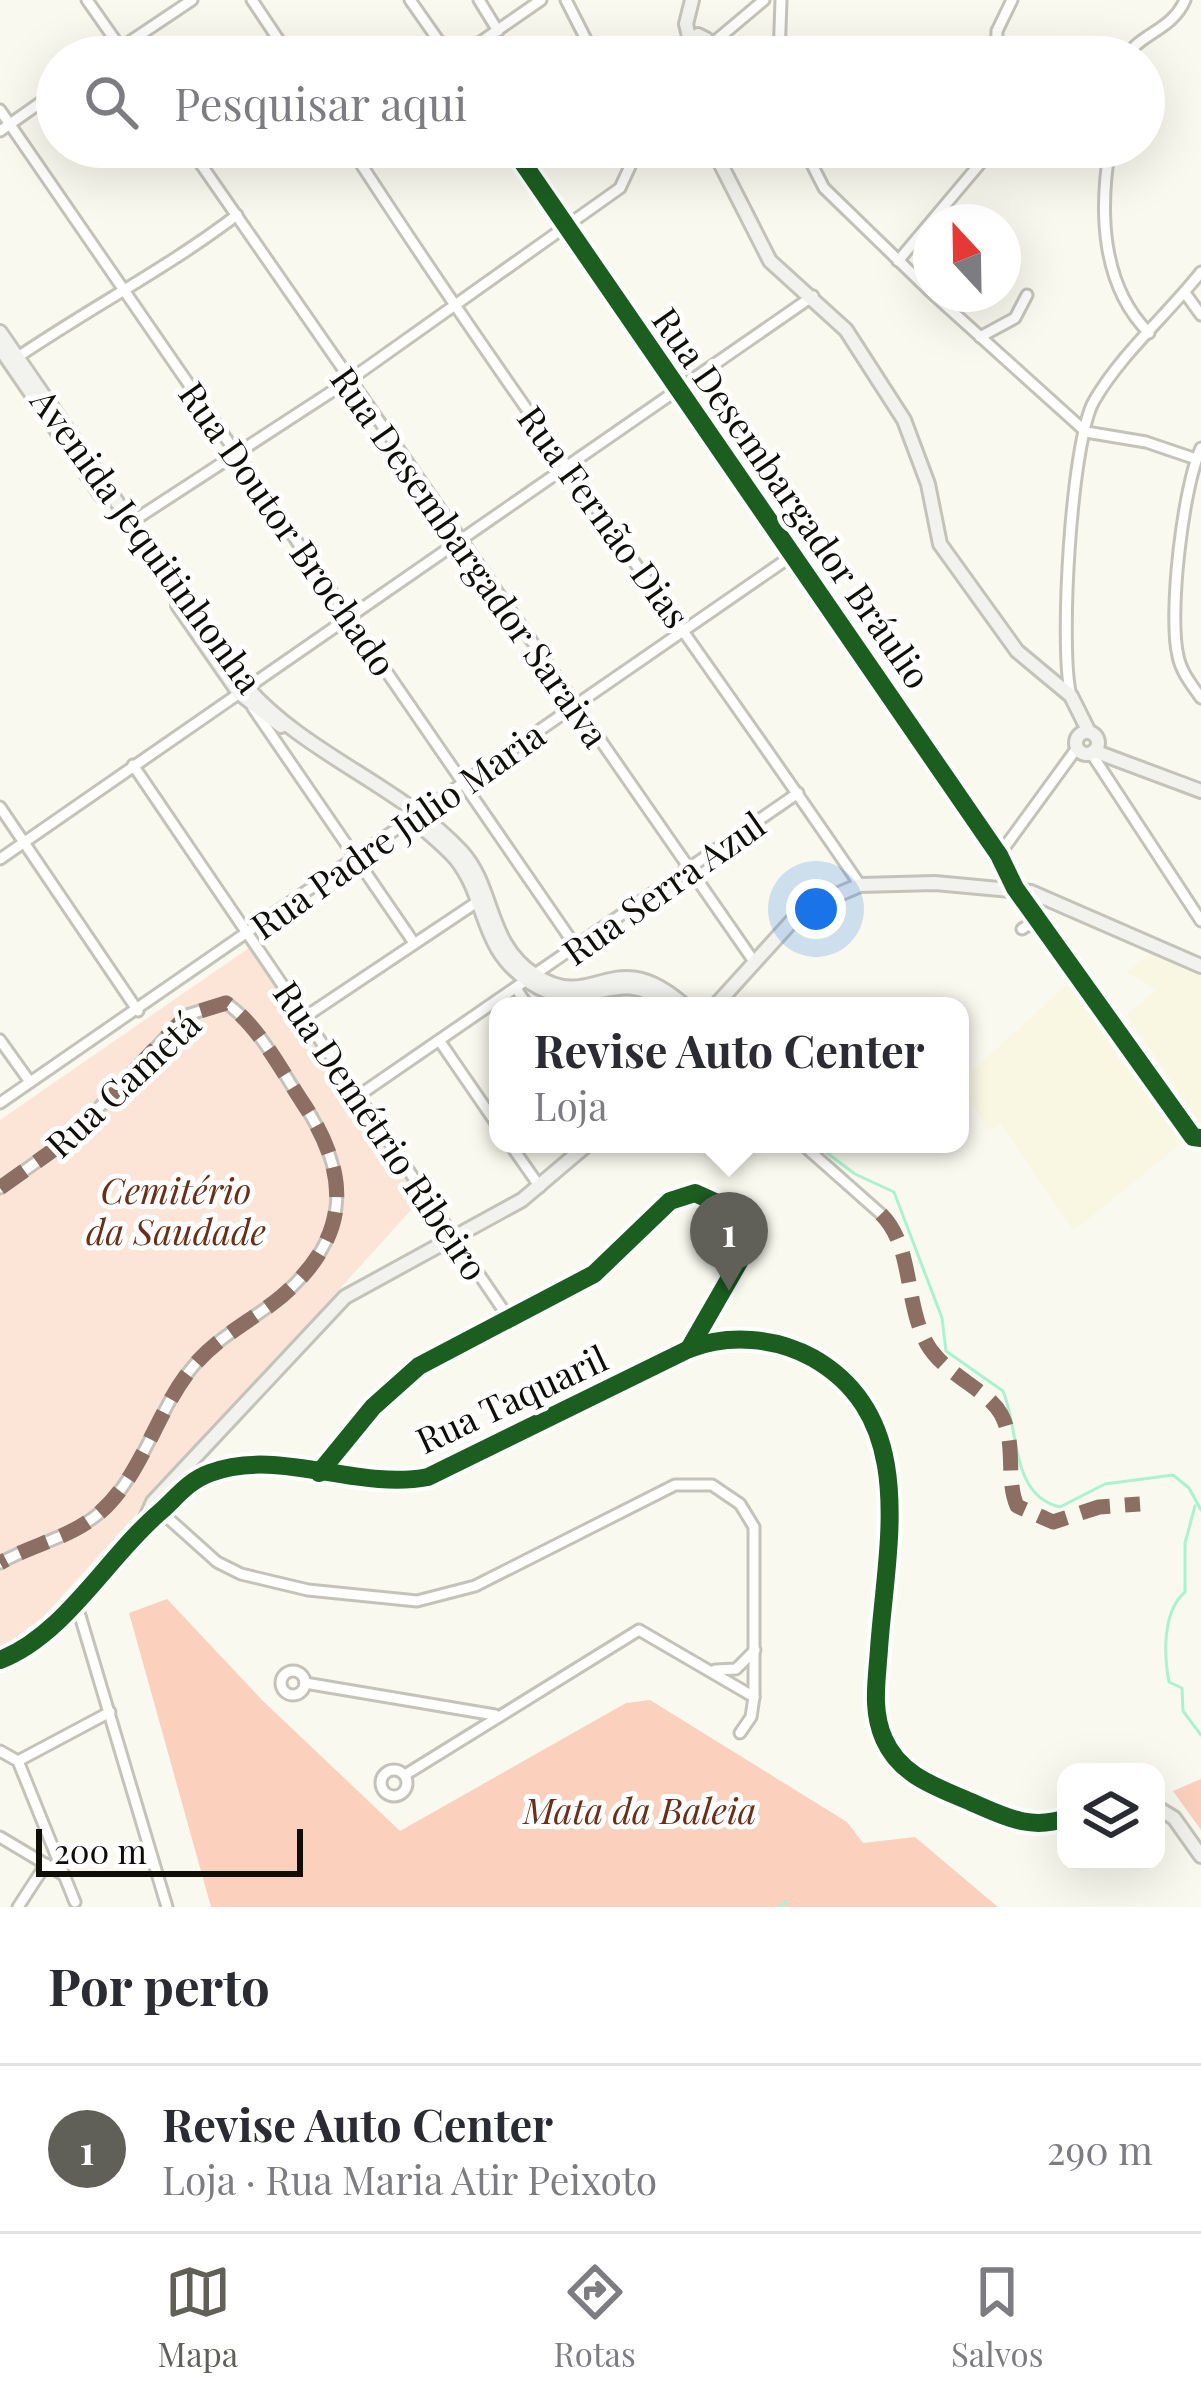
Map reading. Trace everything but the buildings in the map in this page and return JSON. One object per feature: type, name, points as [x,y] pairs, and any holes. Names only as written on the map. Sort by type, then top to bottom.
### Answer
[{"type":"street","points":[[87,0],[112,36]]},
{"type":"street","points":[[144,36],[192,0]]},
{"type":"street","points":[[252,0],[276,36]]},
{"type":"street","points":[[410,0],[435,36]]},
{"type":"street","points":[[479,0],[498,31]]},
{"type":"street","points":[[490,36],[541,0]]},
{"type":"street","points":[[566,0],[584,36]]},
{"type":"street","points":[[682,0],[693,36]]},
{"type":"street","points":[[686,24],[693,0]]},
{"type":"street","points":[[693,0],[698,36]]},
{"type":"street","points":[[723,36],[764,0]]},
{"type":"street","points":[[780,36],[781,0]]},
{"type":"street","points":[[997,36],[1012,0]]},
{"type":"street","points":[[1151,36],[1165,29],[1185,0]]},
{"type":"street","points":[[5,127],[36,106]]},
{"type":"street","name":"Rua Doutor Brochado","points":[[0,110],[5,127],[122,286],[576,947]]},
{"type":"street","name":"Rua Desembargador Saraiva","points":[[204,168],[755,963]]},
{"type":"street","name":"Rua Fernão Dias","points":[[364,168],[453,307],[685,628],[860,884]]},
{"type":"street","name":"Rua Desembargador Bráulio","points":[[526,168],[999,855],[1015,888],[1193,1137],[1201,1138]]},
{"type":"street","points":[[130,523],[453,307],[566,226],[629,176],[630,168]]},
{"type":"street","points":[[723,168],[770,261],[813,296],[870,362],[904,420],[928,484],[940,544],[1017,651],[1067,688]]},
{"type":"street","points":[[813,168],[824,188],[913,275]]},
{"type":"street","points":[[898,261],[976,168]]},
{"type":"street","points":[[1107,168],[1102,203],[1118,291],[1127,310],[1149,333]]},
{"type":"street","points":[[14,360],[122,286],[182,257],[237,215]]},
{"type":"street","points":[[1201,272],[1093,402],[1062,616],[1067,688],[1090,749],[1201,921]]},
{"type":"street","points":[[1185,292],[1201,315]]},
{"type":"street","points":[[980,337],[1015,318],[1028,295]]},
{"type":"street","points":[[0,860],[813,296]]},
{"type":"street","points":[[953,312],[1086,432],[1198,454],[1174,634],[1183,672],[1201,698]]},
{"type":"street","name":"Avenida Jequitinhonha","points":[[0,332],[51,415],[244,693],[284,731],[416,816],[457,861],[479,900],[503,961],[526,982]]},
{"type":"street","name":"Avenida Jequitinhonha","points":[[0,348],[14,360]]},
{"type":"street","name":"Avenida Jequitinhonha","points":[[51,415],[244,693]]},
{"type":"street","points":[[1191,482],[1201,497]]},
{"type":"street","name":"Rua Padre Júlio Maria","points":[[0,1103],[793,555]]},
{"type":"street","points":[[284,731],[356,858],[414,943]]},
{"type":"street","points":[[1085,733],[1090,749],[1111,761],[1201,791]]},
{"type":"street","points":[[999,855],[1090,749]]},
{"type":"street","name":"Rua Demétrio Ribeiro","points":[[133,765],[508,1317]]},
{"type":"street","name":"Rua Serra Azul","points":[[505,997],[798,793]]},
{"type":"street","points":[[0,807],[138,1011]]},
{"type":"street","points":[[723,997],[802,910],[860,884],[1015,888],[1051,898],[1201,966]]},
{"type":"street","points":[[304,1017],[479,900]]},
{"type":"street","points":[[1022,928],[1040,918]]},
{"type":"street","points":[[526,982],[570,990],[614,977],[643,977],[672,997]]},
{"type":"street","points":[[526,982],[527,997]]},
{"type":"street","points":[[526,982],[570,997]]},
{"type":"street","points":[[582,997],[616,986],[640,986],[655,997]]},
{"type":"street","name":"Rua Cametá","points":[[0,1188],[70,1138],[188,1015],[226,1003],[240,1013],[278,1064],[339,1172],[339,1205],[319,1252],[283,1295],[226,1332],[193,1366],[127,1481],[100,1512],[61,1540],[0,1563]]},
{"type":"street","name":"Rua Serra Azul","points":[[358,1096],[489,1009]]},
{"type":"street","points":[[0,1040],[30,1082]]},
{"type":"street","points":[[441,1043],[489,1113]]},
{"type":"street","points":[[516,1153],[540,1187]]},
{"type":"street","points":[[578,1153],[540,1187],[345,1297],[157,1507],[217,1562],[241,1574],[308,1590],[418,1600],[487,1581],[675,1485],[712,1485],[740,1504],[754,1527],[754,1697],[751,1718],[740,1733]]},
{"type":"street","points":[[812,1153],[881,1214]]},
{"type":"street","points":[[319,1473],[394,1387],[428,1360],[593,1274],[670,1201],[694,1193],[710,1196],[742,1218],[748,1248],[689,1349]]},
{"type":"street","name":"Rua Taquaril","points":[[0,1660],[36,1640],[157,1507],[208,1473],[257,1466],[394,1482],[428,1477],[689,1349],[742,1339],[784,1345],[822,1364],[860,1400],[883,1440],[890,1468],[875,1702],[884,1741],[914,1776],[1001,1815],[1036,1825],[1057,1820]]},
{"type":"street","points":[[75,1599],[167,1907]]},
{"type":"street","points":[[405,1774],[639,1630],[754,1697]]},
{"type":"street","points":[[706,1668],[736,1669],[755,1650]]},
{"type":"street","points":[[305,1684],[495,1715]]},
{"type":"street","points":[[17,1761],[110,1712]]},
{"type":"street","points":[[0,1751],[17,1761],[75,1902]]},
{"type":"street","points":[[1165,1812],[1201,1856]]},
{"type":"street","points":[[0,1837],[62,1874]]},
{"type":"street","points":[[18,1907],[46,1864]]},
{"type":"shaded area","points":[[1156,949],[1201,973],[1201,1125],[1127,1015],[1157,989],[1126,973]]},
{"type":"shaded area","points":[[1077,975],[1121,1044],[1116,1055],[1125,1067],[1139,1067],[1185,1140],[1074,1231],[1000,1123],[988,1131],[969,1098],[969,1074]]},
{"type":"green space","name":"Cemitério da Saudade","points":[[249,948],[420,1200],[44,1616],[0,1649],[0,1120]]},
{"type":"green space","name":"Mata da Baleia","points":[[167,1599],[262,1700],[400,1831],[626,1703],[650,1700],[847,1822],[863,1843],[915,1837],[998,1907],[211,1907],[129,1613]]},
{"type":"green space","points":[[1201,1779],[1201,1830],[1173,1791]]},
{"type":"waterway","points":[[827,1153],[855,1174],[894,1192],[942,1318],[946,1351],[1003,1391],[1019,1460],[1032,1490],[1060,1507],[1105,1484],[1173,1475],[1189,1488],[1201,1510]]},
{"type":"waterway","points":[[1195,1506],[1185,1543],[1185,1592],[1172,1611],[1166,1647],[1169,1682],[1182,1688],[1183,1711],[1201,1735]]},
{"type":"waterway","points":[[779,1907],[787,1902]]},
{"type":"marked path","points":[[0,1188],[70,1138],[187,1015],[226,1003],[278,1063],[319,1130],[336,1180],[332,1228],[321,1251],[282,1296],[196,1363],[113,1499],[74,1530],[0,1563]]},
{"type":"marked path","points":[[881,1214],[899,1242],[927,1344],[1001,1414],[1009,1437],[1017,1506],[1053,1522],[1099,1507],[1140,1504]]},
{"type":"cycle path","points":[[526,168],[999,855],[1015,888],[1193,1137],[1201,1138]]},
{"type":"cycle path","points":[[319,1473],[373,1407],[419,1366],[594,1274],[670,1201],[695,1193],[737,1212],[747,1248],[689,1349]]},
{"type":"cycle path","points":[[0,1660],[45,1633],[141,1530],[202,1476],[236,1466],[263,1465],[374,1479],[428,1477],[689,1349],[719,1341],[767,1342],[813,1358],[847,1384],[869,1415],[883,1450],[889,1528],[876,1706],[891,1752],[921,1779],[1006,1817],[1057,1821]]},
{"type":"place","name":"Revise Auto Center","points":[[729,1291]]}]
